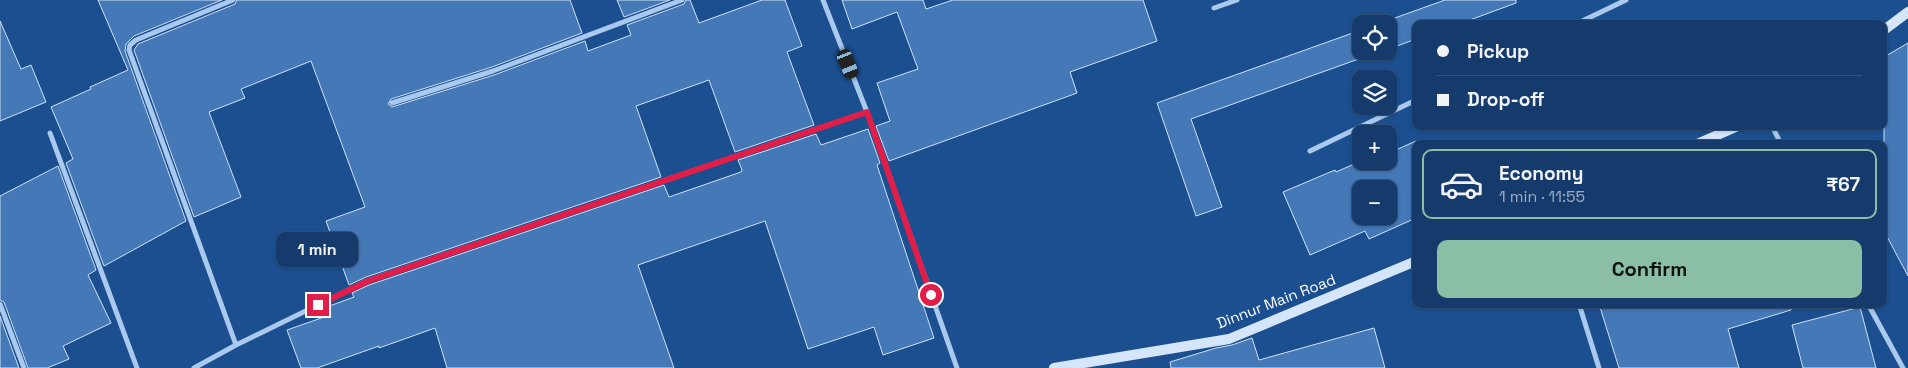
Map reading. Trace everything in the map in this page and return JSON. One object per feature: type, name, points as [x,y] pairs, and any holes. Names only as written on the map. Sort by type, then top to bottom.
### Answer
[{"type":"street","points":[[233,0],[136,40],[130,45],[129,50],[236,345]]},
{"type":"street","points":[[392,102],[493,71],[682,0]]},
{"type":"street","points":[[823,0],[867,112],[957,368]]},
{"type":"street","points":[[1214,8],[1237,0]]},
{"type":"street","points":[[1584,20],[1626,0]]},
{"type":"street","points":[[1887,28],[1908,12]]},
{"type":"street","points":[[1310,151],[1412,102]]},
{"type":"street","points":[[194,368],[236,345],[368,281],[867,112]]},
{"type":"street","points":[[1705,140],[1729,130]]},
{"type":"street","points":[[50,133],[137,368]]},
{"type":"street","name":"Dinnur Main Road","points":[[1054,368],[1229,339],[1412,263]]},
{"type":"street","points":[[0,304],[24,368]]},
{"type":"street","points":[[1580,308],[1600,368]]},
{"type":"street","points":[[1870,308],[1902,368]]},
{"type":"building","points":[[98,0],[222,0],[134,36],[126,44],[125,51],[186,221],[104,266],[66,163],[73,159],[51,107],[128,70]]},
{"type":"building","points":[[237,0],[570,0],[582,33],[492,67],[391,99],[388,104],[392,107],[494,75],[585,41],[588,51],[631,35],[627,25],[684,4],[686,0],[690,0],[699,23],[762,0],[785,0],[802,46],[787,52],[814,125],[735,152],[709,80],[636,106],[661,177],[366,277],[349,285],[326,221],[365,207],[311,61],[241,89],[245,98],[209,112],[241,197],[194,217],[134,50],[138,44],[235,4]]},
{"type":"building","points":[[617,0],[670,0],[624,17]]},
{"type":"building","points":[[842,0],[923,0],[926,9],[953,0],[1143,0],[1157,41],[1070,72],[1077,93],[889,161],[876,126],[890,121],[877,83],[918,69],[897,12],[852,29]]},
{"type":"building","points":[[1445,0],[1516,0],[1516,3],[1470,20],[1412,20],[1412,40],[1397,46],[1397,17]]},
{"type":"building","points":[[0,21],[21,69],[31,65],[46,102],[0,121]]},
{"type":"building","points":[[1352,33],[1352,60],[1356,60],[1191,119],[1222,207],[1196,216],[1157,103]]},
{"type":"building","points":[[1908,43],[1908,276],[1887,237],[1887,140],[1884,140],[1884,130],[1887,130],[1887,55]]},
{"type":"building","points":[[868,129],[880,163],[877,165],[934,338],[883,355],[874,327],[808,349],[765,221],[638,265],[674,368],[447,368],[435,328],[317,368],[301,368],[287,330],[327,316],[324,308],[354,297],[352,293],[369,285],[664,185],[669,197],[741,172],[738,160],[816,134],[821,145]]},
{"type":"building","points":[[1412,143],[1412,220],[1369,239],[1365,231],[1310,255],[1283,192],[1335,170],[1336,172],[1352,165],[1352,170],[1397,170],[1397,145],[1398,149]]},
{"type":"building","points":[[58,166],[96,270],[88,275],[111,323],[63,346],[69,359],[47,368],[28,368],[4,302],[0,300],[0,196]]},
{"type":"building","points":[[1600,308],[1791,308],[1791,310],[1728,329],[1739,368],[1619,368]]},
{"type":"building","points":[[1860,308],[1876,368],[1803,368],[1792,325]]},
{"type":"building","points":[[0,316],[19,368],[0,368]]},
{"type":"building","points":[[1374,328],[1385,368],[1171,368],[1170,362],[1252,338],[1259,360]]},
{"type":"route","points":[[318,305],[368,281],[867,112],[931,295]]}]
